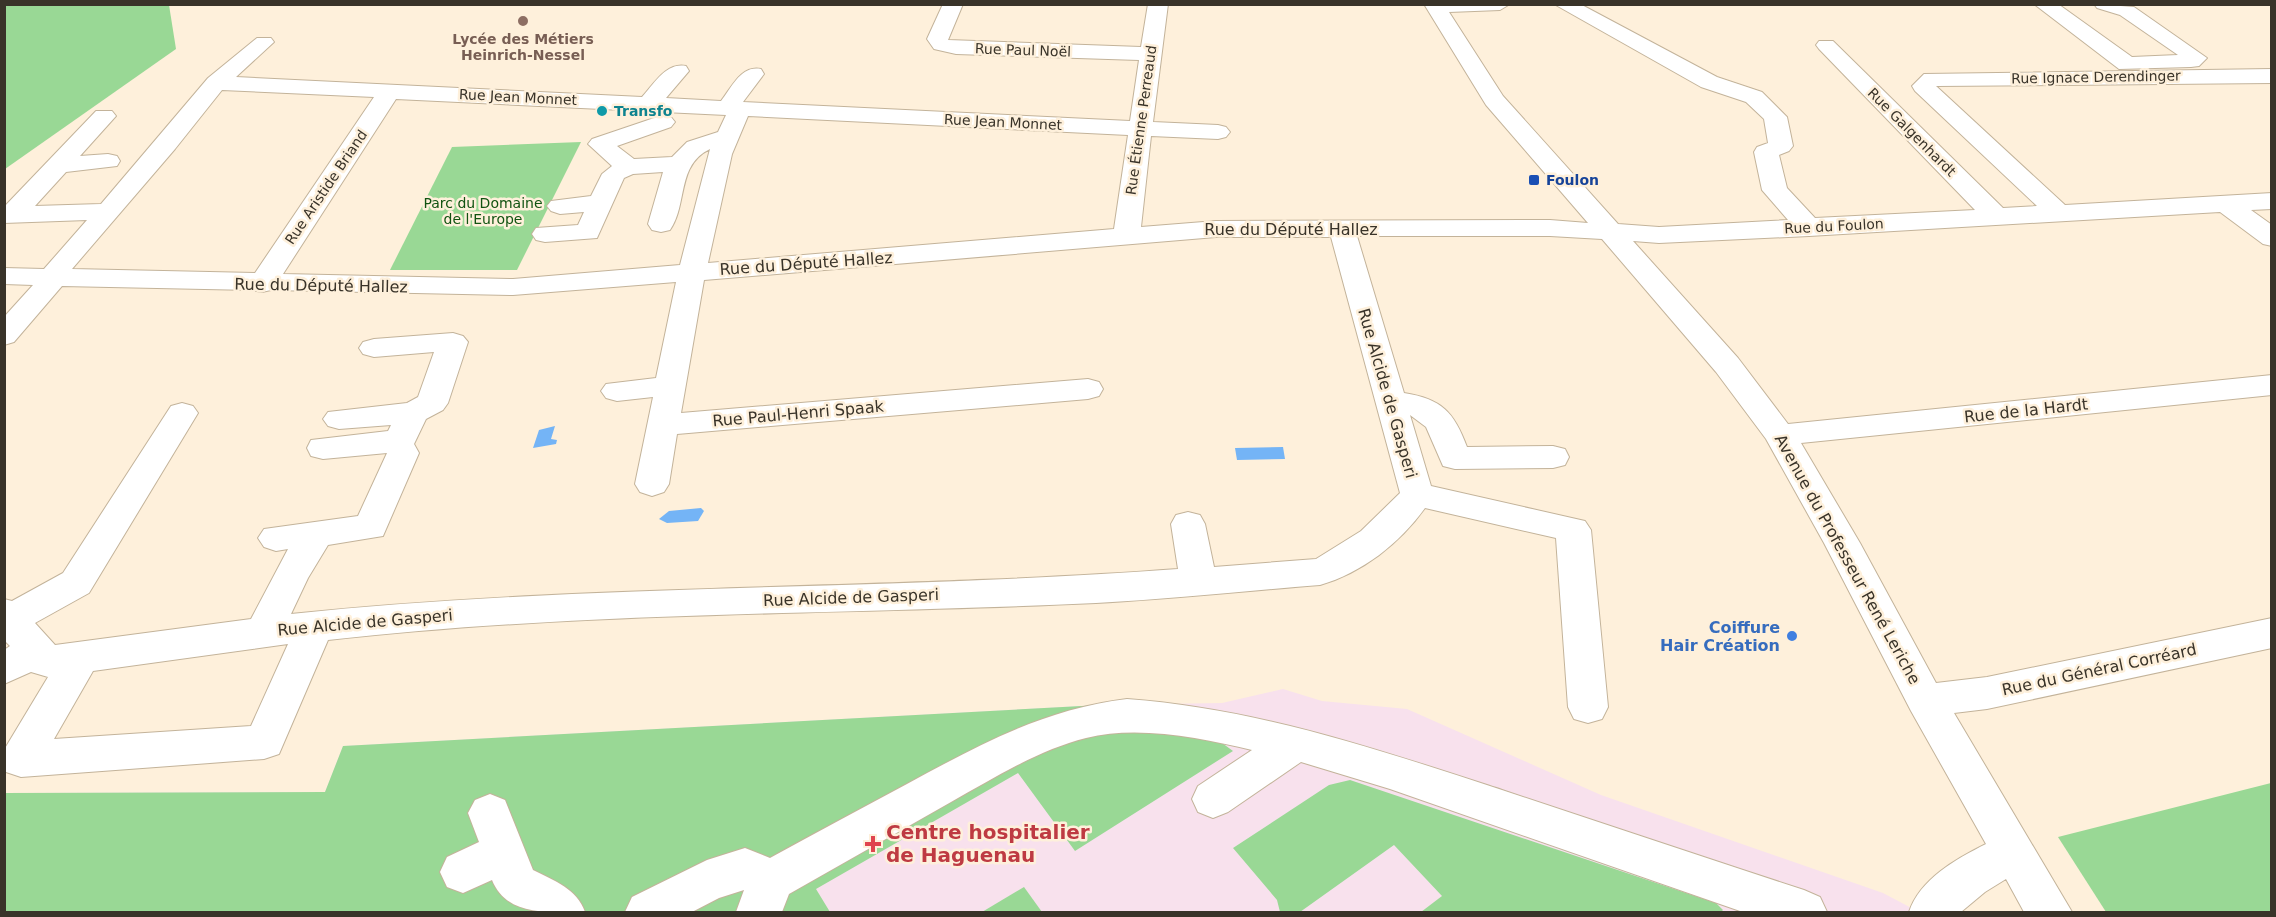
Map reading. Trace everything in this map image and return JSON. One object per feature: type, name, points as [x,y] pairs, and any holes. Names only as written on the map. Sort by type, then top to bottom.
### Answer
[{"type":"street","name":"Rue Paul Noël","points":[[953,4],[937,39],[941,45],[956,48],[1150,54]]},
{"type":"street","name":"Rue Étienne Perreaud","points":[[1127,235],[1158,4]]},
{"type":"street","points":[[1435,6],[1500,4]]},
{"type":"street","points":[[1564,4],[1709,82],[1754,98],[1775,117],[1781,146],[1766,152],[1775,190],[1809,228]]},
{"type":"street","points":[[2044,4],[2127,64],[2191,61],[2196,58],[2127,11],[2104,4]]},
{"type":"street","name":"Avenue du Professeur René Leriche","points":[[1435,6],[1494,100],[1607,232],[1727,365],[1780,435],[1925,700],[2049,912]]},
{"type":"street","points":[[5,334],[53,277],[60,265],[216,83],[264,42]]},
{"type":"street","name":"Rue Galgenhardt","points":[[1826,45],[1998,218]]},
{"type":"street","points":[[628,167],[600,144],[656,113],[678,71]]},
{"type":"street","points":[[652,484],[693,271],[734,108],[753,74]]},
{"type":"street","name":"Rue Ignace Derendinger","points":[[2061,215],[1923,86],[1932,79],[2271,76]]},
{"type":"street","name":"Rue Jean Monnet","points":[[216,83],[390,91],[656,113],[734,108],[1218,132]]},
{"type":"street","name":"Rue Aristide Briand","points":[[262,284],[390,91]]},
{"type":"street","points":[[9,215],[104,116]]},
{"type":"street","points":[[661,224],[677,164],[689,150],[711,138],[726,138]]},
{"type":"street","points":[[59,165],[108,161]]},
{"type":"street","points":[[545,234],[588,232],[614,174],[628,167],[677,164]]},
{"type":"street","name":"Rue du Foulon","points":[[1607,232],[1659,235],[1809,228],[2271,201]]},
{"type":"street","points":[[560,206],[601,203]]},
{"type":"street","points":[[2225,203],[2271,238]]},
{"type":"street","points":[[9,215],[108,211]]},
{"type":"street","name":"Rue du Député Hallez","points":[[4,276],[262,284],[513,287],[1216,229],[1550,228],[1607,232]]},
{"type":"street","name":"Rue Alcide de Gasperi","points":[[7,617],[20,659],[46,662],[264,632],[402,617],[616,605],[1098,589],[1320,572],[1339,566],[1405,513],[1417,494],[1342,229]]},
{"type":"street","points":[[276,538],[371,527],[404,453],[398,444],[407,427],[432,403],[453,342],[374,348]]},
{"type":"street","name":"Rue de la Hardt","points":[[1780,435],[2271,385]]},
{"type":"street","points":[[617,391],[670,386]]},
{"type":"street","name":"Rue Paul-Henri Spaak","points":[[663,424],[1088,388]]},
{"type":"street","points":[[1391,402],[1410,403],[1424,407],[1435,415],[1442,423],[1455,458],[1552,457]]},
{"type":"street","points":[[7,617],[76,583],[182,412]]},
{"type":"street","points":[[339,420],[407,427]]},
{"type":"street","points":[[323,448],[407,427]]},
{"type":"street","points":[[1417,494],[1573,530],[1588,707]]},
{"type":"street","points":[[1188,524],[1199,582]]},
{"type":"street","points":[[264,632],[291,574],[317,534]]},
{"type":"street","points":[[80,658],[21,759],[264,742],[315,626]]},
{"type":"street","name":"Rue du Général Corréard","points":[[1925,700],[1987,693],[2271,633]]},
{"type":"street","points":[[648,912],[707,881],[745,869],[765,896],[987,761],[1040,736],[1087,721],[1127,716],[1178,720],[1235,729],[1390,771],[1776,909]]},
{"type":"street","points":[[1213,799],[1295,744]]},
{"type":"street","points":[[464,872],[497,832],[516,884],[547,900],[562,912]]},
{"type":"street","points":[[1932,912],[1947,894],[1976,870],[2014,853]]},
{"type":"shaded area","name":"Centre hospitalier de Haguenau","points":[[1283,689],[1322,701],[1407,709],[1601,795],[1883,893],[1919,912],[5,912],[4,793],[325,792],[343,746],[1100,705],[1222,703]]},
{"type":"green space","points":[[5,4],[169,5],[176,49],[5,169]]},
{"type":"green space","name":"Parc du Domaine de l'Europe","points":[[581,142],[517,270],[390,270],[452,147]]},
{"type":"green space","points":[[1100,705],[1218,740],[1233,751],[1075,851],[1018,773],[816,889],[830,912],[5,912],[4,793],[325,792],[343,746]]},
{"type":"green space","points":[[1350,780],[1716,903],[1723,910],[1721,912],[1421,912],[1442,896],[1394,845],[1300,912],[1280,912],[1277,900],[1233,848],[1329,785]]},
{"type":"green space","points":[[2271,783],[2271,912],[2106,912],[2058,837]]},
{"type":"green space","points":[[1024,887],[1042,912],[982,912]]},
{"type":"water","points":[[555,426],[551,439],[557,440],[556,444],[533,448],[539,430]]},
{"type":"water","points":[[1283,447],[1285,459],[1237,460],[1235,448]]},
{"type":"water","points":[[701,508],[704,511],[698,521],[667,523],[659,519],[669,511]]},
{"type":"place","name":"Lycée des Métiers Heinrich-Nessel","points":[[523,21]]},
{"type":"place","name":"Transfo","points":[[602,111]]},
{"type":"place","name":"Foulon","points":[[1534,180]]},
{"type":"place","name":"Coiffure Hair Création","points":[[1792,636]]},
{"type":"place","name":"Centre hospitalier de Haguenau","points":[[873,844]]}]
